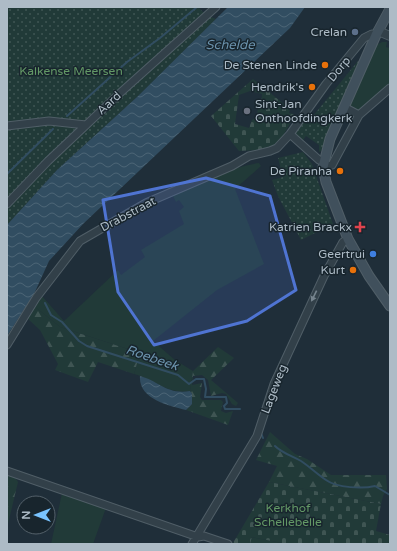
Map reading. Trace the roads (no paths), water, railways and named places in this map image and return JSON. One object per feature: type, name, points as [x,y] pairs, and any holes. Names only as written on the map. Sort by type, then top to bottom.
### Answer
[{"type":"main road","points":[[390,9],[377,33],[330,139],[324,164],[326,182],[348,239],[362,264],[390,306]]},
{"type":"street","name":"Aard","points":[[7,204],[86,126],[216,7]]},
{"type":"street","points":[[377,33],[390,36]]},
{"type":"street","name":"Dorp","points":[[290,134],[326,84],[364,38],[377,33]]},
{"type":"street","points":[[290,134],[324,164],[332,165],[360,115],[390,88]]},
{"type":"street","points":[[344,107],[360,115]]},
{"type":"street","points":[[7,126],[49,121],[86,126]]},
{"type":"street","name":"Drabstraat","points":[[7,345],[27,311],[55,271],[80,241],[163,195],[232,166],[249,156],[270,152],[277,148],[290,134]]},
{"type":"street","name":"Lageweg","points":[[192,544],[198,537],[257,436],[270,395],[306,314],[343,242],[348,239]]},
{"type":"street","points":[[7,471],[198,537],[204,536],[228,544]]},
{"type":"water","name":"Schelde","points":[[228,7],[305,7],[290,28],[83,224],[49,261],[34,294],[7,336],[7,225],[57,170],[137,97]]},
{"type":"water","points":[[140,376],[175,391],[190,391],[192,394],[192,404],[186,410],[163,404],[149,396],[144,390],[141,384]]},
{"type":"waterway","points":[[67,116],[127,62],[160,38],[197,7]]},
{"type":"waterway","points":[[7,174],[53,129]]},
{"type":"waterway","name":"Roebeek","points":[[45,303],[51,315],[62,322],[79,341],[87,346],[178,375],[189,384],[196,379],[204,379],[206,389],[205,397],[226,397],[227,403],[224,406],[225,409],[240,409]]},
{"type":"waterway","name":"Roebeek","points":[[261,433],[263,438]]},
{"type":"waterway","name":"Roebeek","points":[[275,446],[284,453],[301,461],[331,483],[350,487],[375,486],[390,495]]},
{"type":"place","name":"Crelan","points":[[355,32]]},
{"type":"place","name":"De Stenen Linde","points":[[325,65]]},
{"type":"place","name":"Hendrik's","points":[[312,87]]},
{"type":"place","name":"Sint-Jan Onthoofdingkerk","points":[[247,111]]},
{"type":"place","name":"De Piranha","points":[[340,171]]},
{"type":"place","name":"Katrien Brackx","points":[[360,227]]},
{"type":"place","name":"Geertrui","points":[[373,254]]},
{"type":"place","name":"Kurt","points":[[353,270]]},
{"type":"park label","name":"Kalkense Meersen","points":[[71,71]]},
{"type":"park label","name":"Kerkhof Schellebelle","points":[[288,515]]}]
